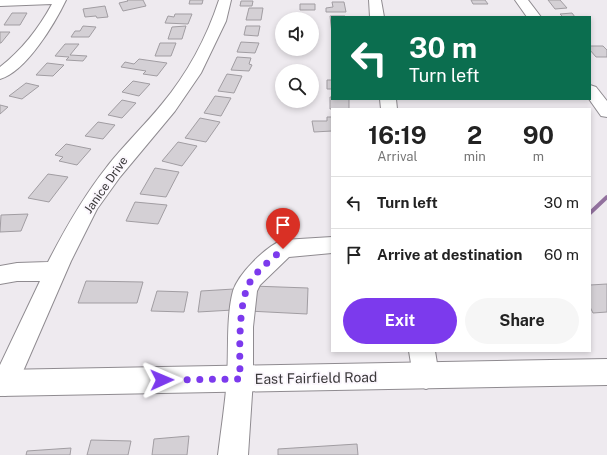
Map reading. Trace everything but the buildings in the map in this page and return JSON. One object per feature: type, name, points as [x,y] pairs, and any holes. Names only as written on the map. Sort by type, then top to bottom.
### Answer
[{"type":"main road","name":"East Fairfield Road","points":[[2,383],[240,379],[424,364],[607,372]]},
{"type":"street","points":[[0,2],[52,0]]},
{"type":"street","points":[[0,74],[36,41],[49,22],[60,0]]},
{"type":"street","name":"Janice Drive","points":[[2,383],[89,206],[113,172],[169,107],[193,73],[219,21],[225,0]]},
{"type":"street","points":[[375,0],[377,16]]},
{"type":"street","points":[[521,0],[533,16]]},
{"type":"street","points":[[591,91],[607,112]]},
{"type":"street","points":[[233,455],[240,379],[245,291],[252,278],[283,249],[331,245]]},
{"type":"street","points":[[0,275],[17,272],[56,271]]},
{"type":"waterway","points":[[591,212],[607,197]]},
{"type":"route","points":[[162,380],[240,379],[241,327],[245,291],[252,278],[283,249]]}]
